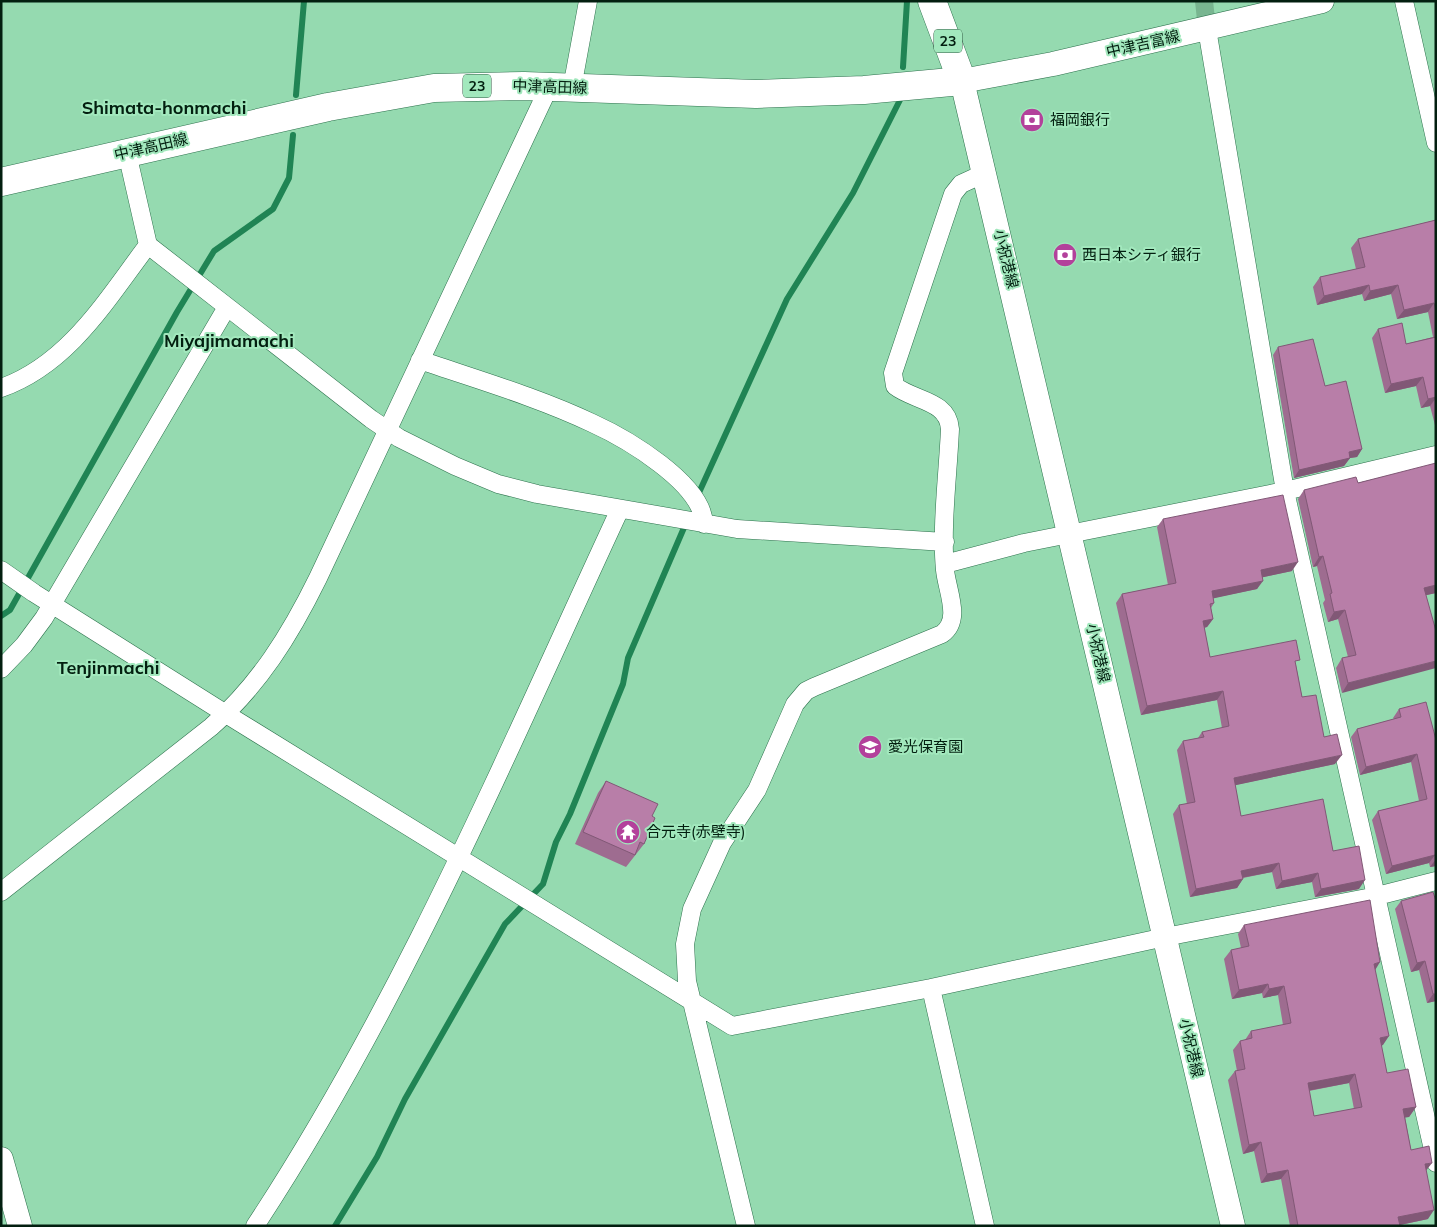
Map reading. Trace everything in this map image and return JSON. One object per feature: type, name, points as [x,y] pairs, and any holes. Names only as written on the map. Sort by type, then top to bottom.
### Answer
[{"type":"main road","name":"23","points":[[932,1],[962,81]]},
{"type":"main road","name":"中津吉富線","points":[[962,81],[1054,64],[1322,1]]},
{"type":"main road","name":"中津高田線","points":[[1,182],[405,92],[470,85],[765,94],[864,90],[962,81]]},
{"type":"main road","name":"小祝港線","points":[[962,81],[1233,1226]]},
{"type":"main road","points":[[1,1159],[20,1226]]},
{"type":"street","points":[[1,892],[226,714],[268,667],[290,632],[318,578],[420,360],[560,88],[588,1]]},
{"type":"street","points":[[1404,1],[1436,143]]},
{"type":"street","points":[[1208,29],[1285,491],[1436,1163]]},
{"type":"street","points":[[127,153],[148,245],[388,430],[438,458],[498,484],[537,494],[704,524],[761,532],[944,542]]},
{"type":"street","points":[[746,1226],[688,982],[685,944],[692,909],[722,843],[757,790],[795,704],[806,691],[948,630],[952,625],[953,616],[945,564],[944,542],[949,418],[938,407],[895,386],[893,373],[953,194],[960,184],[985,172]]},
{"type":"street","points":[[1,388],[39,368],[68,346],[95,317],[148,245]]},
{"type":"street","points":[[1,669],[24,645],[52,605],[227,307]]},
{"type":"street","points":[[420,360],[568,412],[618,436],[679,480],[696,500],[702,512],[704,524]]},
{"type":"street","points":[[945,564],[1070,533],[1285,491],[1436,455]]},
{"type":"street","points":[[255,1226],[334,1098],[377,1020],[458,858],[620,509]]},
{"type":"street","points":[[1,570],[52,605],[226,714],[732,1026],[931,988],[1165,937],[1377,896],[1436,881]]},
{"type":"street","points":[[931,988],[985,1226]]},
{"type":"building","points":[[1436,220],[1436,311],[1434,303],[1404,310],[1398,285],[1370,291],[1369,285],[1324,296],[1320,277],[1365,267],[1358,239]]},
{"type":"building","points":[[1402,323],[1406,344],[1436,337],[1436,397],[1428,399],[1423,377],[1391,384],[1378,329]]},
{"type":"building","points":[[1313,339],[1325,386],[1346,381],[1362,449],[1349,452],[1350,458],[1299,470],[1278,347]]},
{"type":"building","points":[[1436,463],[1436,585],[1424,588],[1436,631],[1436,661],[1348,683],[1342,658],[1356,655],[1345,610],[1334,612],[1330,594],[1332,593],[1323,556],[1319,557],[1304,490],[1356,477],[1358,483]]},
{"type":"building","points":[[1283,495],[1298,562],[1261,570],[1263,581],[1212,591],[1214,603],[1210,604],[1213,619],[1203,621],[1210,657],[1296,640],[1300,660],[1295,661],[1302,697],[1316,695],[1324,737],[1337,734],[1342,755],[1234,778],[1241,816],[1323,799],[1333,851],[1359,846],[1365,880],[1321,889],[1318,873],[1282,881],[1279,863],[1241,871],[1243,879],[1196,889],[1179,805],[1195,802],[1183,741],[1204,737],[1202,732],[1229,726],[1223,691],[1147,706],[1122,594],[1176,583],[1163,519]]},
{"type":"building","points":[[1426,702],[1436,740],[1436,858],[1435,855],[1392,866],[1378,811],[1427,799],[1417,754],[1366,767],[1357,729],[1401,717],[1399,709]]},
{"type":"building","points":[[606,781],[658,804],[652,816],[655,818],[644,844],[640,842],[635,855],[583,832]]},
{"type":"building","points":[[1433,892],[1436,901],[1436,994],[1433,994],[1425,961],[1417,963],[1401,901]]},
{"type":"building","points":[[1370,900],[1380,962],[1374,964],[1389,1036],[1380,1038],[1387,1073],[1408,1069],[1416,1107],[1403,1109],[1411,1150],[1429,1146],[1432,1163],[1425,1164],[1434,1210],[1398,1217],[1400,1226],[1298,1226],[1288,1170],[1267,1174],[1261,1142],[1249,1145],[1235,1071],[1245,1069],[1240,1041],[1252,1038],[1251,1031],[1291,1023],[1284,986],[1269,989],[1268,984],[1239,990],[1231,950],[1249,946],[1244,925]],"holes":[[[1355,1074],[1362,1107],[1314,1116],[1308,1083]]]},
{"type":"waterway","points":[[296,95],[304,1]]},
{"type":"waterway","points":[[903,67],[907,1]]},
{"type":"waterway","points":[[697,497],[787,299],[853,193],[902,96]]},
{"type":"waterway","points":[[1,616],[10,610],[177,312],[214,251],[273,209],[289,178],[293,135]]},
{"type":"waterway","points":[[335,1226],[377,1157],[405,1099],[505,924],[543,884],[556,842],[570,814],[623,684],[628,658],[686,523]]},
{"type":"tunnel","points":[[1204,1],[1207,29]]},
{"type":"place","name":"福岡銀行","points":[[1032,120]]},
{"type":"place","name":"西日本シティ銀行","points":[[1065,255]]},
{"type":"place","name":"愛光保育園","points":[[870,747]]},
{"type":"place","name":"合元寺(赤壁寺)","points":[[628,832]]},
{"type":"district","name":"Shimata-honmachi","points":[[164,108]]},
{"type":"district","name":"Miyajimamachi","points":[[229,341]]},
{"type":"district","name":"Tenjinmachi","points":[[108,668]]}]
